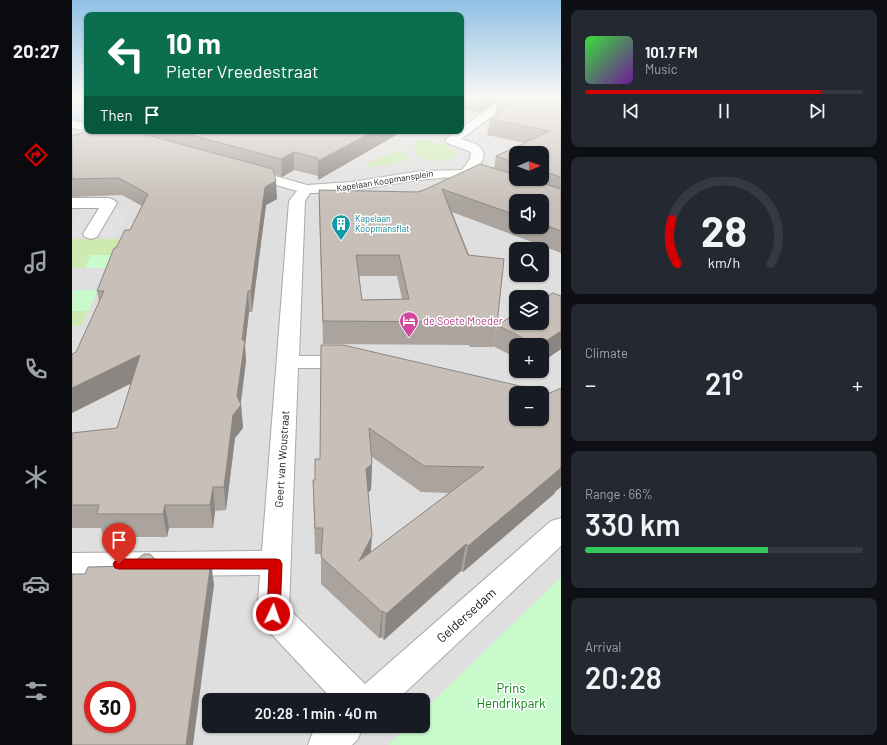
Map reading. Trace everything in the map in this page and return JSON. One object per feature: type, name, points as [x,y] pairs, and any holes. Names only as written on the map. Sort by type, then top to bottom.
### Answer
[{"type":"street","points":[[460,134],[451,140],[474,147],[478,153],[478,159],[466,174]]},
{"type":"street","name":"Kapelaan Koopmansplein","points":[[238,170],[306,188],[338,188],[437,172],[466,174],[502,184]]},
{"type":"street","name":"Geert van Woustraat","points":[[306,188],[297,201],[273,614],[350,693]]},
{"type":"street","points":[[72,203],[109,203],[91,234]]},
{"type":"street","points":[[288,362],[371,362]]},
{"type":"street","name":"Geldersedam","points":[[380,693],[561,529]]},
{"type":"street","points":[[72,565],[276,564]]},
{"type":"street","points":[[326,745],[338,733]]},
{"type":"shaded area","points":[[72,133],[464,134],[464,133],[561,133],[561,745],[72,745]]},
{"type":"shaded area","points":[[477,138],[500,154],[498,164],[486,163],[485,152],[466,139]]},
{"type":"shaded area","points":[[82,209],[129,209],[116,236],[72,236],[72,225]]},
{"type":"green space","points":[[421,139],[448,146],[458,154],[451,159],[445,160],[423,159],[417,155],[414,147],[417,140]]},
{"type":"green space","points":[[397,151],[402,151],[408,160],[371,167],[365,165]]},
{"type":"green space","points":[[72,239],[121,239],[114,255],[91,255],[84,268],[72,268]]},
{"type":"green space","points":[[91,255],[114,255],[108,268],[84,268]]},
{"type":"green space","points":[[73,290],[98,290],[88,311],[72,311]]},
{"type":"green space","points":[[72,311],[88,311],[81,326],[72,326]]},
{"type":"green space","name":"Prins Hendrikpark","points":[[561,577],[561,745],[388,745],[400,733],[430,733],[430,704]]},
{"type":"building","points":[[82,133],[143,134],[273,169],[276,181],[265,187],[251,291],[248,291],[242,340],[245,340],[237,396],[241,405],[233,415],[224,487],[213,487],[210,505],[165,505],[163,514],[97,514],[99,505],[72,505],[72,433],[117,428],[140,355],[72,388],[72,354],[76,352],[104,291],[97,291],[114,248],[116,248],[125,230],[130,230],[148,194],[119,178],[72,179],[72,136]]},
{"type":"building","points":[[546,133],[561,133],[561,177],[549,173],[549,146],[518,146]]},
{"type":"building","points":[[187,134],[368,134],[318,161],[318,158],[294,152],[281,159]]},
{"type":"building","points":[[509,150],[509,161],[496,156]]},
{"type":"building","points":[[480,164],[509,173],[509,186],[549,185],[561,189],[561,231],[549,227],[549,194],[509,194],[509,213],[442,189],[468,255],[504,259],[497,324],[474,324],[473,322],[323,321],[319,190],[417,192]],"holes":[[[356,255],[399,255],[409,299],[362,300]]]},
{"type":"building","points":[[553,293],[561,296],[561,331],[549,339],[523,338],[497,325],[509,318],[509,330],[549,330],[549,295]]},
{"type":"building","points":[[321,345],[343,345],[520,386],[509,386],[509,426],[549,426],[549,393],[561,388],[561,468],[468,546],[466,544],[386,614],[321,557],[323,528],[315,528],[313,480],[315,480],[315,459],[320,459]],"holes":[[[369,428],[424,466],[484,467],[359,561],[372,536],[366,469],[372,464]]]},
{"type":"building","points":[[144,554],[150,554],[157,561],[211,561],[186,745],[72,745],[72,574],[85,574],[88,567],[131,566],[132,563]]},
{"type":"place","name":"Kapelaan Koopmansflat","points":[[341,241]]},
{"type":"place","name":"de Soete Moeder","points":[[409,338]]},
{"type":"route","points":[[119,564],[276,564],[273,614]]}]
